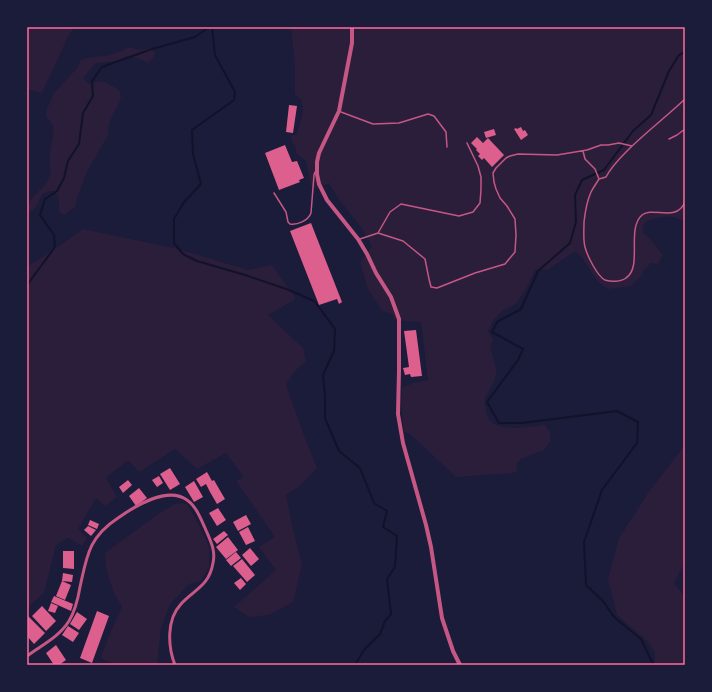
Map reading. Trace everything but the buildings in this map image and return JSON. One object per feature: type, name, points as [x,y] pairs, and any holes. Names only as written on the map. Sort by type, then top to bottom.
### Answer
[{"type":"street","points":[[352,27],[352,43],[339,111],[319,153],[317,162],[319,184],[328,200],[358,239],[391,297],[399,319],[400,371],[398,414],[403,443],[431,547],[442,618],[453,651],[460,665]]},
{"type":"street","points":[[27,656],[61,632],[69,621],[78,599],[89,550],[102,530],[123,514],[145,502],[171,495],[188,500],[193,506],[201,520],[214,552],[213,565],[206,582],[181,604],[174,614],[170,630],[172,656],[175,665]]},
{"type":"lane","points":[[685,99],[642,136],[609,171],[606,177],[599,179],[590,193],[584,223],[584,246],[599,274],[605,280],[618,281],[626,279],[630,274],[634,263],[634,241],[637,223],[641,216],[645,213],[675,212],[680,210],[685,202]]},
{"type":"lane","points":[[339,111],[373,124],[399,123],[428,114],[434,116],[446,132],[447,147]]},
{"type":"lane","points":[[669,139],[685,129]]},
{"type":"lane","points":[[378,233],[390,212],[401,204],[459,216],[473,212],[480,203],[481,177],[478,166],[467,143]]},
{"type":"lane","points":[[358,239],[378,233],[403,241],[425,259],[431,286],[437,288],[475,273],[505,264],[515,252],[515,219],[500,198],[494,182],[493,173],[506,158],[513,155],[556,156],[583,151],[601,145],[619,143],[629,144],[632,146]]},
{"type":"lane","points":[[583,151],[585,159],[595,168],[599,179]]},
{"type":"lane","points":[[274,193],[286,212],[288,222],[290,224],[296,224],[308,219],[311,213],[314,175],[317,168]]},
{"type":"shaded area","points":[[27,27],[74,27],[42,93],[27,89]]},
{"type":"shaded area","points":[[291,27],[685,27],[685,221],[673,217],[665,217],[654,219],[645,223],[643,227],[644,233],[663,255],[658,264],[651,263],[631,286],[609,289],[598,282],[584,260],[575,251],[549,269],[535,270],[527,287],[516,304],[502,311],[494,319],[488,331],[493,340],[490,347],[496,371],[494,380],[485,400],[485,408],[489,419],[494,424],[511,428],[545,425],[550,432],[550,442],[544,450],[521,459],[516,465],[518,471],[512,473],[456,477],[410,434],[404,432],[401,406],[402,388],[413,383],[428,380],[421,322],[395,320],[392,314],[382,311],[368,289],[360,262],[372,246],[361,227],[340,201],[329,183],[316,189],[311,186],[306,161],[296,153],[296,149],[290,137],[297,134],[303,112],[302,101],[295,94],[295,67]]},
{"type":"shaded area","points":[[130,47],[139,50],[151,48],[155,53],[154,57],[148,63],[137,58],[127,56],[117,61],[97,63],[84,77],[84,80],[90,84],[99,81],[105,82],[116,88],[120,92],[121,98],[109,123],[108,135],[87,172],[75,207],[64,215],[59,212],[59,198],[54,191],[44,194],[33,210],[29,212],[27,211],[32,198],[43,187],[50,176],[50,151],[53,126],[46,116],[47,109],[54,93],[78,67],[80,61],[83,59],[105,56]]},
{"type":"shaded area","points":[[83,229],[178,249],[248,270],[272,265],[296,299],[268,315],[303,348],[306,361],[293,373],[286,385],[317,468],[300,486],[286,495],[302,565],[293,602],[269,615],[249,617],[234,607],[276,570],[259,547],[275,537],[236,481],[244,477],[226,453],[197,469],[175,449],[139,472],[128,460],[106,478],[117,497],[105,506],[96,498],[78,529],[87,538],[82,546],[68,538],[56,545],[44,593],[27,608],[27,267]]},
{"type":"shaded area","points":[[685,442],[685,562],[674,583],[685,597],[685,665],[655,665],[655,652],[646,640],[617,615],[608,579],[619,538],[648,493],[681,450]]},
{"type":"shaded area","points":[[175,504],[187,504],[209,546],[209,567],[201,581],[189,584],[170,604],[161,628],[157,665],[127,665],[105,661],[101,657],[122,607],[113,591],[106,568],[105,553],[158,514]]},
{"type":"waterway","points":[[27,285],[55,247],[54,235],[40,215],[45,199],[57,191],[64,178],[68,161],[79,144],[83,113],[93,96],[92,81],[102,67],[152,49],[195,37],[209,27]]},
{"type":"waterway","points":[[212,27],[215,55],[235,92],[234,100],[192,130],[193,154],[201,184],[184,202],[174,219],[174,243],[183,254],[197,261],[289,290],[314,301],[335,329],[334,351],[323,375],[325,418],[339,451],[360,468],[374,503],[387,511],[383,527],[397,536],[395,567],[387,579],[391,614],[385,621],[380,634],[364,650],[355,665]]},
{"type":"waterway","points":[[653,665],[641,639],[614,617],[603,601],[586,585],[584,542],[602,490],[637,443],[638,422],[617,411],[522,423],[499,423],[487,402],[518,360],[523,349],[492,332],[497,322],[521,309],[538,271],[570,243],[576,222],[575,195],[582,180],[604,170],[633,131],[651,115],[669,71],[679,55],[685,52]]}]
